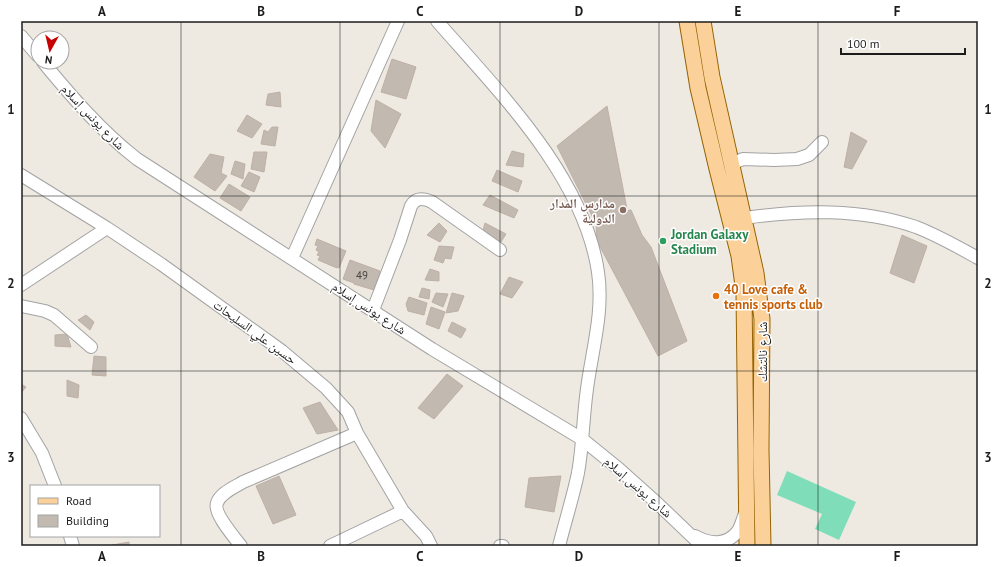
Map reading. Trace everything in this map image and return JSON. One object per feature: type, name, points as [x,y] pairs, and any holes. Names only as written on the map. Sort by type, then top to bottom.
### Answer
[{"type":"main road","name":"شارع نالتشك","points":[[687,21],[698,88],[739,256],[744,293],[747,546]]},
{"type":"main road","name":"شارع نالتشك","points":[[703,21],[712,77],[756,273],[762,319],[761,450],[763,546]]},
{"type":"street","points":[[292,258],[398,21]]},
{"type":"street","points":[[437,21],[531,130],[574,199],[592,245],[598,272],[598,319],[587,388],[578,473],[559,546]]},
{"type":"street","points":[[21,36],[30,47]]},
{"type":"street","name":"شارع يونس إسلام","points":[[49,70],[69,95],[95,122],[120,146],[146,166],[476,376],[582,439],[619,469],[702,546]]},
{"type":"street","points":[[731,164],[743,159],[797,159],[809,155],[822,142]]},
{"type":"street","name":"حسين علي السليحات","points":[[21,175],[107,228],[161,264],[299,364],[326,388],[348,412],[357,433],[404,512],[426,536],[431,546]]},
{"type":"street","points":[[372,310],[397,247],[411,206],[417,199],[432,202],[500,250]]},
{"type":"street","points":[[744,218],[776,213],[846,213],[871,216],[894,220],[917,228],[949,242],[978,258]]},
{"type":"street","points":[[21,285],[107,228]]},
{"type":"street","points":[[21,306],[45,310],[54,315],[91,347]]},
{"type":"street","points":[[21,418],[42,453],[54,485]]},
{"type":"street","points":[[241,546],[217,511],[216,505],[219,499],[229,490],[243,482],[357,433]]},
{"type":"street","points":[[688,532],[701,540],[709,542],[723,542],[737,532],[747,509]]},
{"type":"street","points":[[330,546],[404,512]]},
{"type":"green space","points":[[787,471],[856,502],[839,540],[815,529],[822,514],[777,495]]},
{"type":"building","points":[[392,59],[416,67],[406,99],[381,92]]},
{"type":"building","points":[[280,92],[281,107],[266,105],[268,94]]},
{"type":"building","points":[[376,100],[401,114],[385,148],[371,131]]},
{"type":"building","points":[[607,106],[627,209],[621,211],[631,210],[642,235],[651,247],[687,341],[658,356],[597,241],[596,224],[557,146]]},
{"type":"building","points":[[247,115],[262,124],[252,138],[237,131]]},
{"type":"building","points":[[272,127],[278,127],[275,146],[261,144],[264,130],[268,132]]},
{"type":"building","points":[[851,132],[867,141],[852,169],[844,167]]},
{"type":"building","points":[[512,151],[524,154],[523,167],[506,165]]},
{"type":"building","points":[[254,152],[267,152],[264,172],[251,169]]},
{"type":"building","points":[[210,154],[224,157],[221,173],[227,176],[215,191],[194,177]]},
{"type":"building","points":[[235,161],[245,164],[243,179],[231,174]]},
{"type":"building","points":[[497,170],[522,181],[518,192],[492,181]]},
{"type":"building","points":[[249,172],[260,177],[254,192],[241,186]]},
{"type":"building","points":[[229,184],[250,197],[241,211],[220,198]]},
{"type":"building","points":[[490,195],[518,210],[514,218],[483,205]]},
{"type":"building","points":[[439,223],[447,231],[440,242],[427,235]]},
{"type":"building","points":[[485,223],[506,234],[501,242],[482,234]]},
{"type":"building","points":[[902,235],[927,246],[914,283],[890,273]]},
{"type":"building","points":[[317,239],[346,251],[339,268],[318,260],[320,256],[317,255],[319,252],[316,250],[318,246],[315,245]]},
{"type":"building","points":[[439,246],[454,247],[451,259],[445,258],[443,263],[434,260]]},
{"type":"building","points":[[350,260],[380,271],[374,290],[343,279]]},
{"type":"building","points":[[430,269],[439,272],[439,281],[425,280]]},
{"type":"building","points":[[509,277],[523,282],[512,298],[500,294]]},
{"type":"building","points":[[422,288],[430,290],[429,299],[419,297]]},
{"type":"building","points":[[436,293],[448,294],[443,307],[432,302]]},
{"type":"building","points":[[452,293],[464,296],[458,311],[446,313]]},
{"type":"building","points":[[409,297],[427,303],[424,315],[408,311],[406,304]]},
{"type":"building","points":[[431,307],[445,312],[439,329],[426,324]]},
{"type":"building","points":[[86,315],[94,322],[90,330],[78,320]]},
{"type":"building","points":[[452,322],[466,329],[461,338],[448,331]]},
{"type":"building","points":[[67,334],[71,347],[55,346],[55,335]]},
{"type":"building","points":[[94,356],[106,357],[106,376],[92,375]]},
{"type":"building","points":[[447,374],[463,386],[434,419],[418,408]]},
{"type":"building","points":[[67,380],[79,385],[78,398],[67,396]]},
{"type":"building","points":[[21,384],[26,387],[21,393]]},
{"type":"building","points":[[320,402],[338,430],[317,434],[303,408]]},
{"type":"building","points":[[279,476],[296,515],[273,524],[256,486]]},
{"type":"building","points":[[561,476],[554,512],[525,507],[529,478]]},
{"type":"building","points":[[129,542],[129,546],[107,546]]},
{"type":"place","name":"مدارس المدار الدولية","points":[[623,210]]},
{"type":"place","name":"Jordan Galaxy Stadium","points":[[663,241]]},
{"type":"place","name":"40 Love cafe & tennis sports club","points":[[716,296]]}]
